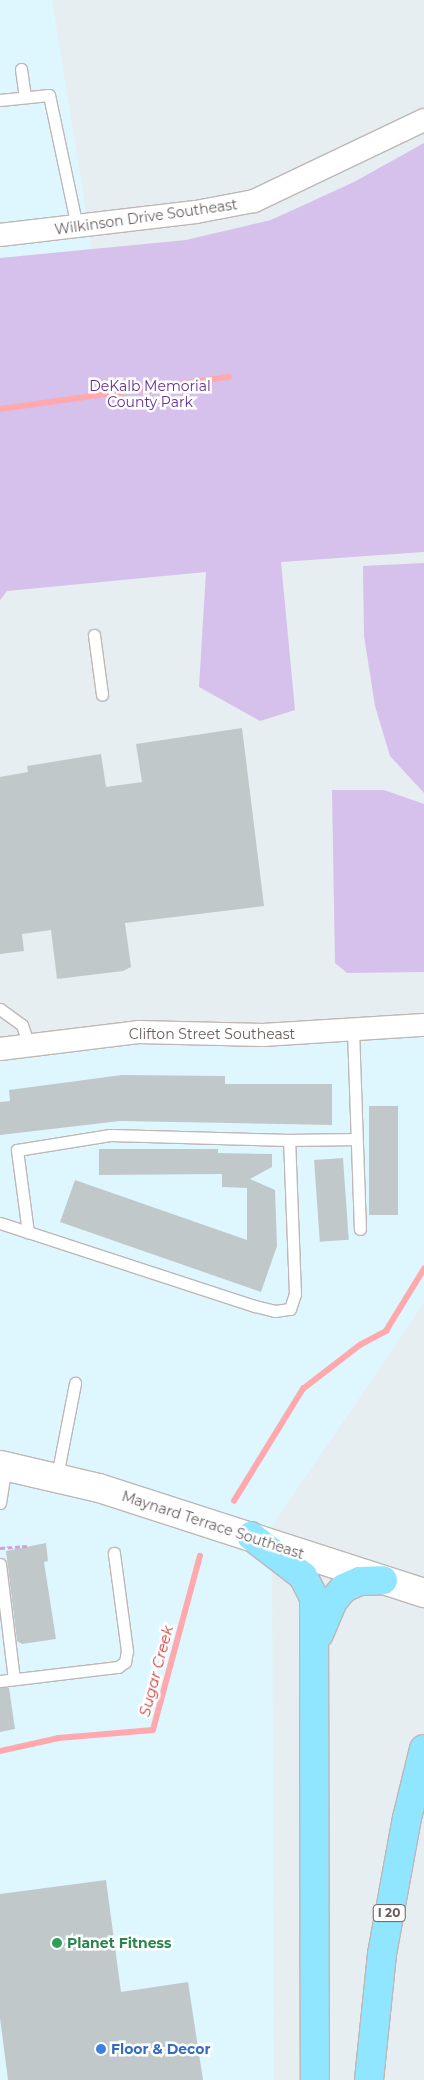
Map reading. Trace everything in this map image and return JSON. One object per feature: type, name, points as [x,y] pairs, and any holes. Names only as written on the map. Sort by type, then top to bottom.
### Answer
[{"type":"highway","points":[[251,1536],[303,1576],[314,1598],[316,1651],[315,2080]]},
{"type":"highway","points":[[316,1651],[326,1615],[344,1588],[360,1581],[403,1587]]},
{"type":"highway","name":"I 20","points":[[369,2080],[382,1954],[407,1818],[424,1749]]},
{"type":"street","name":"Wilkinson Drive Southeast","points":[[0,235],[196,212],[254,201],[424,120]]},
{"type":"street","name":"Clifton Street Southeast","points":[[0,1049],[138,1032],[263,1035],[424,1025]]},
{"type":"street","name":"Maynard Terrace Southeast","points":[[3,1466],[57,1476],[251,1536],[403,1587]]},
{"type":"lane","points":[[21,69],[25,97]]},
{"type":"lane","points":[[0,100],[49,95],[77,227]]},
{"type":"lane","points":[[94,636],[102,694]]},
{"type":"lane","points":[[0,1009],[22,1025],[29,1045]]},
{"type":"lane","points":[[353,1030],[355,1139],[360,1229]]},
{"type":"lane","points":[[28,1232],[17,1150],[110,1135],[289,1140],[355,1139]]},
{"type":"lane","points":[[0,1223],[255,1306],[275,1311],[290,1308],[295,1294],[289,1140]]},
{"type":"lane","points":[[57,1476],[75,1382]]},
{"type":"lane","points":[[0,1502],[3,1466]]},
{"type":"lane","points":[[0,1681],[118,1667],[125,1662],[127,1651],[114,1553]]},
{"type":"lane","points":[[0,1564],[14,1679]]},
{"type":"path","points":[[0,1548],[27,1546]]},
{"type":"shaded area","points":[[0,0],[52,0],[92,249],[0,258]]},
{"type":"shaded area","points":[[424,1022],[424,1303],[272,1526],[274,2080],[0,2080],[0,1053]]},
{"type":"green space","name":"DeKalb Memorial County Park","points":[[424,143],[424,552],[281,562],[295,710],[260,721],[199,687],[206,572],[7,591],[0,600],[0,258],[186,240],[271,220],[354,182]]},
{"type":"green space","points":[[424,563],[424,793],[390,756],[375,706],[364,636],[363,566]]},
{"type":"green space","points":[[332,790],[384,790],[424,804],[424,972],[347,973],[335,963]]},
{"type":"building","points":[[242,728],[264,906],[125,923],[131,967],[123,971],[57,979],[51,930],[22,934],[24,951],[0,954],[0,777],[28,772],[27,766],[101,754],[106,787],[142,782],[136,744]]},
{"type":"building","points":[[122,1075],[225,1076],[225,1084],[332,1084],[332,1125],[120,1121],[0,1135],[0,1102],[10,1101],[9,1090]]},
{"type":"building","points":[[369,1106],[398,1106],[398,1215],[369,1215]]},
{"type":"building","points":[[99,1149],[218,1149],[218,1153],[272,1154],[272,1167],[250,1179],[275,1190],[277,1246],[261,1292],[60,1222],[75,1180],[247,1240],[247,1188],[222,1187],[222,1174],[99,1175]]},
{"type":"building","points":[[343,1158],[349,1240],[320,1242],[314,1160]]},
{"type":"building","points":[[46,1543],[48,1561],[44,1562],[56,1639],[22,1644],[17,1641],[6,1551]]},
{"type":"building","points":[[0,1688],[9,1688],[15,1729],[0,1732]]},
{"type":"building","points":[[106,1880],[121,1992],[188,1982],[203,2080],[8,2080],[0,2018],[0,1894]]},
{"type":"waterway","points":[[0,409],[229,377]]},
{"type":"waterway","name":"Sugar Creek","points":[[234,1501],[303,1389],[360,1345],[386,1331],[424,1269]]},
{"type":"waterway","name":"Sugar Creek","points":[[0,1751],[59,1738],[153,1730],[200,1556]]},
{"type":"place","name":"Planet Fitness","points":[[57,1943]]},
{"type":"place","name":"Floor & Decor","points":[[101,2049]]}]
